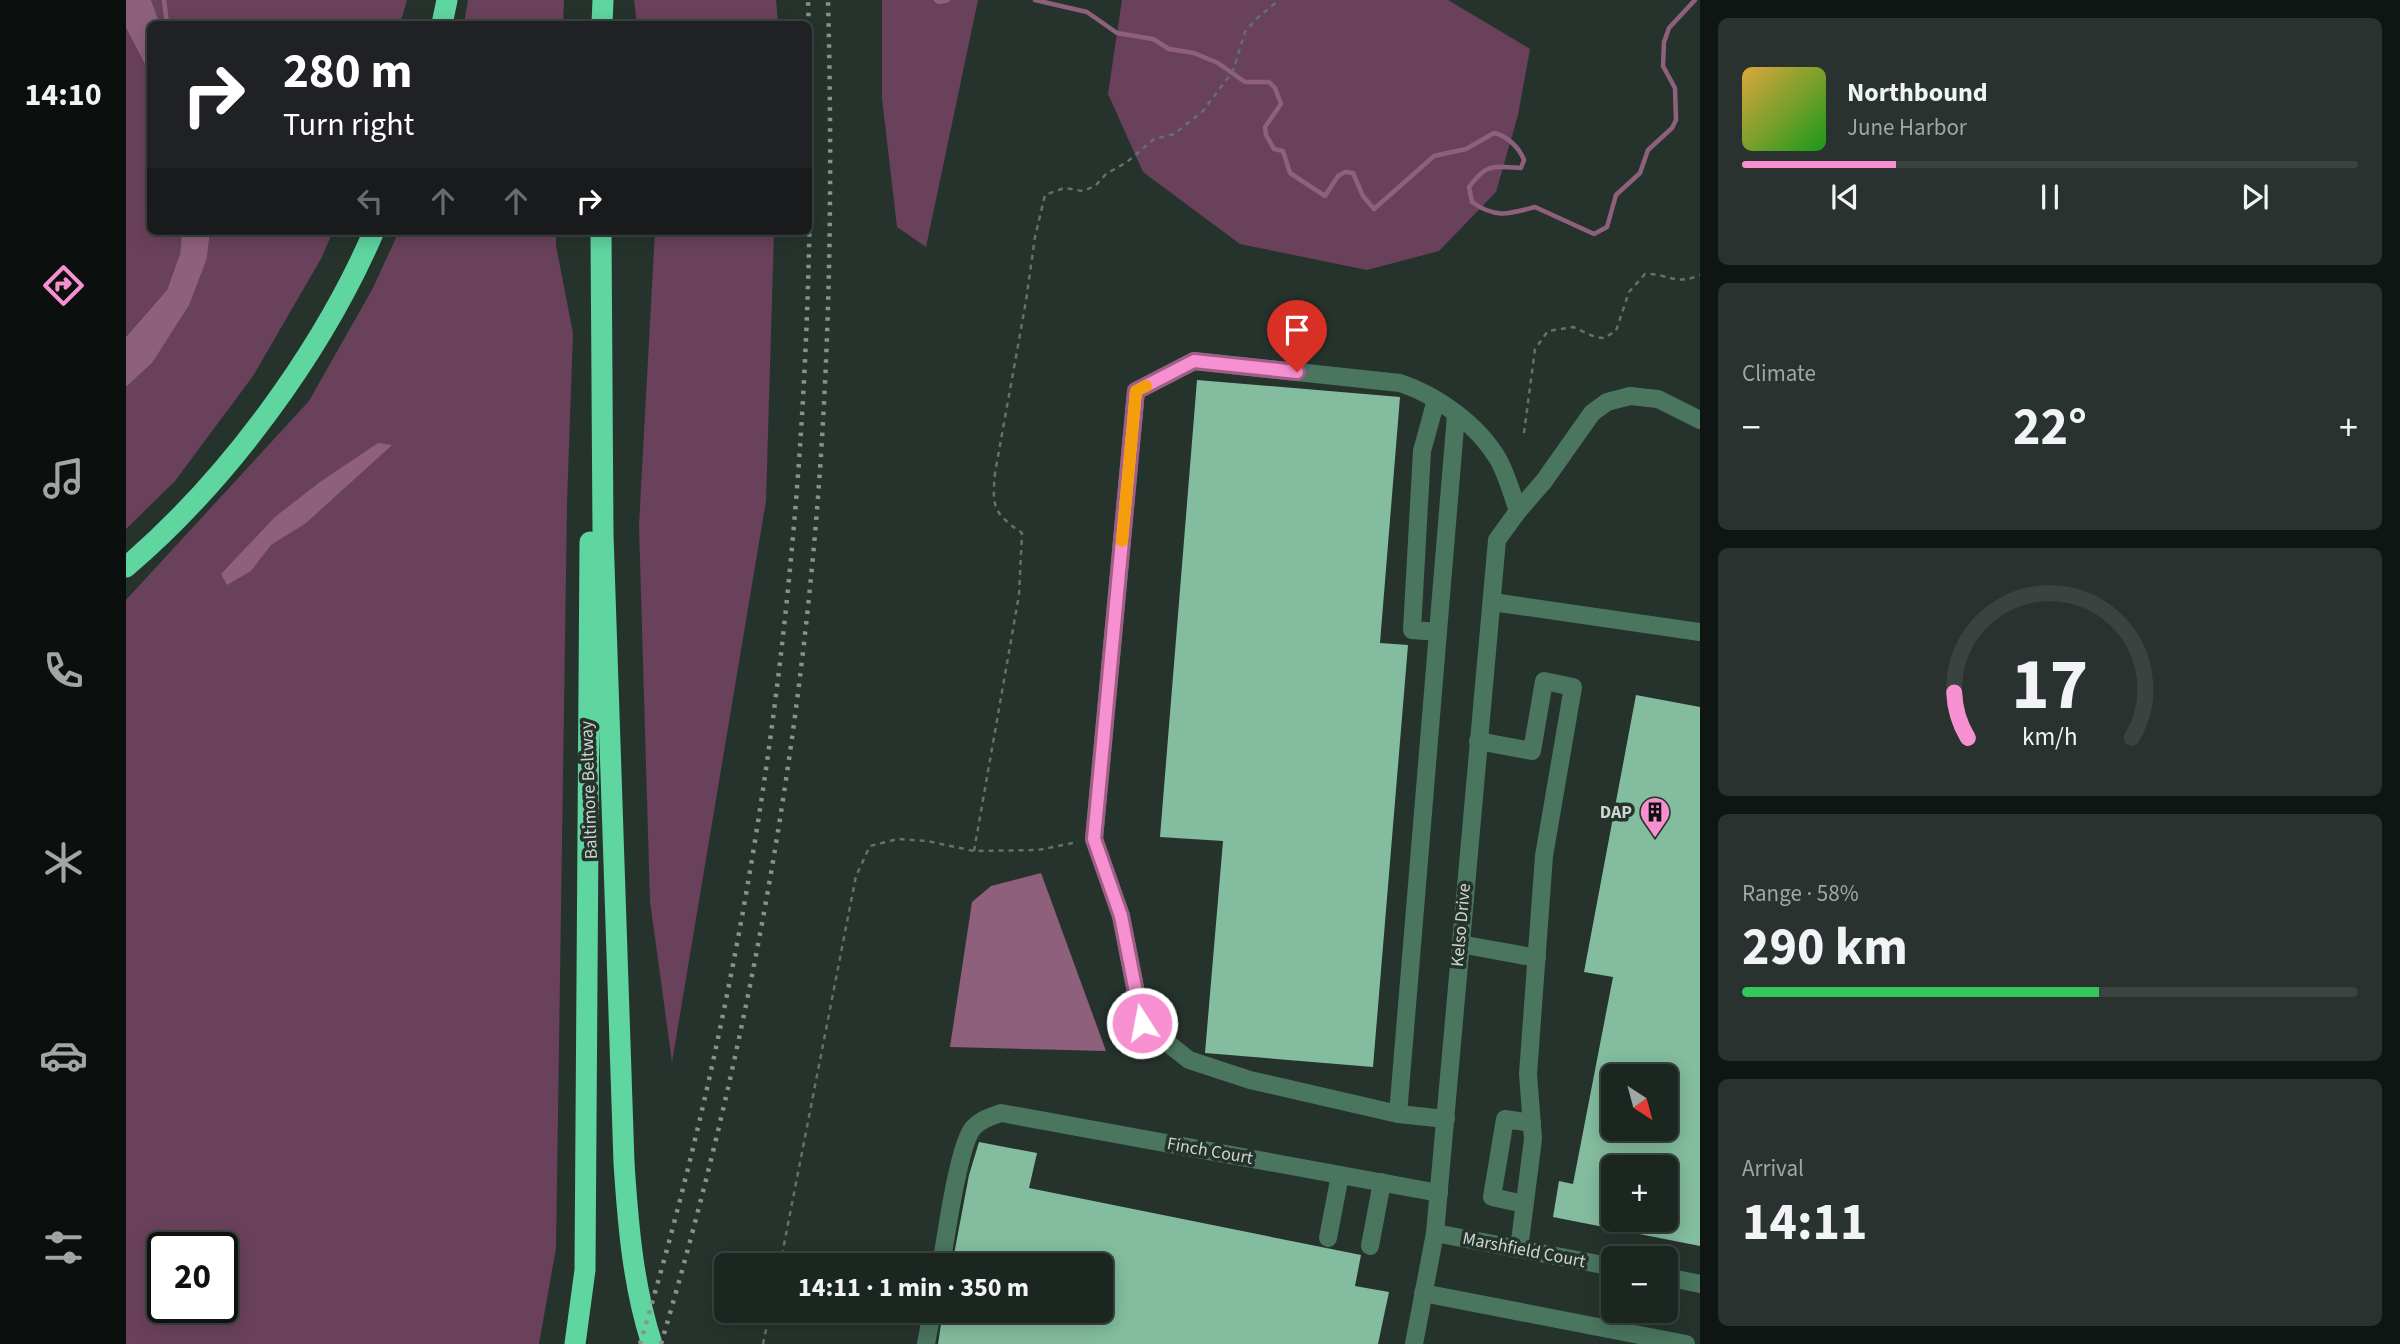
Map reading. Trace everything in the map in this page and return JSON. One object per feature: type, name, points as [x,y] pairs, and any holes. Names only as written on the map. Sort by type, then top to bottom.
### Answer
[{"type":"highway","points":[[443,21],[447,0]]},
{"type":"highway","points":[[602,21],[603,0]]},
{"type":"highway","points":[[126,567],[206,488],[282,394],[332,313],[372,235]]},
{"type":"highway","points":[[575,1344],[585,1270],[590,533],[599,235]]},
{"type":"highway","name":"Baltimore Beltway","points":[[599,235],[603,534],[624,1164],[629,1232],[652,1344]]},
{"type":"street","points":[[1446,1119],[1398,1114],[1250,1080],[1189,1060],[1142,1023],[1121,916],[1094,839],[1136,391],[1194,361],[1400,383],[1421,390],[1485,439],[1500,462],[1518,511]]},
{"type":"street","name":"Kelso Drive","points":[[1414,1344],[1435,1233],[1497,540],[1544,481],[1592,413],[1607,402],[1630,396],[1658,399],[1700,420]]},
{"type":"street","points":[[1436,400],[1422,450],[1412,630],[1438,632]]},
{"type":"street","points":[[1398,1114],[1456,415]]},
{"type":"street","points":[[1493,601],[1700,632]]},
{"type":"street","points":[[1519,1249],[1533,1139],[1528,1074],[1544,856],[1573,687],[1544,681],[1532,751]]},
{"type":"street","points":[[1478,741],[1561,756]]},
{"type":"street","points":[[1460,944],[1537,958]]},
{"type":"street","name":"Finch Court","points":[[943,1253],[963,1149],[971,1131],[982,1119],[1001,1113],[1438,1193]]},
{"type":"street","points":[[1524,1204],[1492,1197],[1505,1119],[1532,1123]]},
{"type":"street","points":[[1328,1238],[1340,1175]]},
{"type":"street","points":[[1370,1246],[1382,1182]]},
{"type":"street","name":"Marshfield Court","points":[[1435,1233],[1601,1265]]},
{"type":"street","points":[[1678,1279],[1700,1284]]},
{"type":"street","points":[[1423,1293],[1686,1344]]},
{"type":"street","points":[[926,1344],[930,1323]]},
{"type":"path","points":[[974,851],[1019,595],[1022,533],[1003,520],[993,501],[995,473],[1035,237],[1045,195],[1064,188],[1083,191],[1095,186],[1106,174],[1127,162],[1154,139],[1174,134],[1203,111],[1233,71],[1245,32],[1279,0]]},
{"type":"path","points":[[1524,433],[1535,349],[1548,331],[1573,327],[1604,338],[1616,331],[1629,292],[1645,274],[1654,274],[1674,281],[1700,275]]},
{"type":"path","points":[[782,1253],[856,876],[870,846],[898,839],[928,841],[974,851],[1038,850],[1094,839]]},
{"type":"path","points":[[763,1344],[767,1323]]},
{"type":"shaded area","points":[[126,0],[151,0],[159,21],[147,21],[147,68],[126,28]]},
{"type":"shaded area","points":[[151,0],[407,0],[401,21],[159,21]]},
{"type":"shaded area","points":[[468,0],[564,0],[563,21],[464,21]]},
{"type":"shaded area","points":[[634,0],[776,0],[778,21],[637,21]]},
{"type":"shaded area","points":[[882,0],[978,0],[926,247],[897,227],[882,98]]},
{"type":"shaded area","points":[[1122,0],[1448,0],[1530,49],[1518,115],[1496,192],[1439,251],[1367,270],[1240,244],[1143,172],[1108,94]]},
{"type":"shaded area","points":[[126,28],[147,68],[147,235],[182,235],[180,254],[167,290],[126,337]]},
{"type":"shaded area","points":[[182,235],[210,235],[207,258],[189,305],[152,363],[126,387],[126,337],[167,290],[180,254]]},
{"type":"shaded area","points":[[210,235],[331,235],[322,257],[253,376],[175,481],[126,529],[126,387],[152,363],[207,258]]},
{"type":"shaded area","points":[[397,235],[556,235],[573,333],[567,503],[556,1248],[539,1344],[126,1344],[126,600],[309,401],[373,288]]},
{"type":"shaded area","points":[[655,235],[774,235],[766,501],[672,1062],[650,901],[639,525]]},
{"type":"shaded area","points":[[378,443],[392,445],[306,523],[271,545],[251,571],[227,585],[221,574],[275,517],[320,482]]},
{"type":"shaded area","points":[[1041,873],[1106,1051],[950,1047],[972,902],[991,886]]},
{"type":"building","points":[[1197,380],[1400,397],[1380,643],[1408,645],[1373,1067],[1205,1053],[1223,841],[1160,837]]},
{"type":"building","name":"DAP","points":[[1636,695],[1700,707],[1700,1246],[1629,1232],[1678,1232],[1678,1155],[1601,1155],[1601,1226],[1553,1217],[1559,1181],[1573,1184],[1613,977],[1584,972]]},
{"type":"building","points":[[979,1142],[1037,1153],[1029,1188],[1361,1255],[1355,1286],[1389,1292],[1378,1344],[938,1344],[941,1323],[1113,1323],[1113,1253],[954,1253],[969,1175]]},
{"type":"waterway","points":[[164,0],[167,21]]},
{"type":"waterway","points":[[936,0],[948,0]]},
{"type":"waterway","points":[[1035,0],[1087,12],[1117,33],[1153,39],[1169,49],[1194,53],[1218,63],[1245,82],[1269,82],[1275,88],[1281,104],[1265,127],[1266,135],[1274,149],[1283,151],[1290,173],[1325,196],[1338,176],[1345,172],[1353,173],[1363,196],[1374,209],[1434,156],[1466,149],[1494,133],[1512,143],[1524,160],[1521,168],[1497,167],[1481,174],[1469,187],[1472,202],[1488,211],[1503,214],[1535,207],[1594,234],[1607,227],[1616,195],[1640,173],[1648,150],[1672,128],[1676,120],[1675,88],[1663,66],[1664,42],[1669,28],[1695,0]]},
{"type":"railway","points":[[808,0],[808,21]]},
{"type":"railway","points":[[661,1344],[713,1153],[735,1056],[773,861],[801,665],[818,496],[829,284],[828,0]]},
{"type":"railway","points":[[640,1344],[685,1180],[723,1014],[754,847],[778,679],[795,510],[806,340],[808,235]]},
{"type":"slow traffic","points":[[1122,541],[1136,391],[1146,386]]},
{"type":"place","name":"DAP","points":[[1655,839]]},
{"type":"route","points":[[1142,1023],[1121,916],[1094,839],[1136,391],[1194,361],[1297,372]]}]
